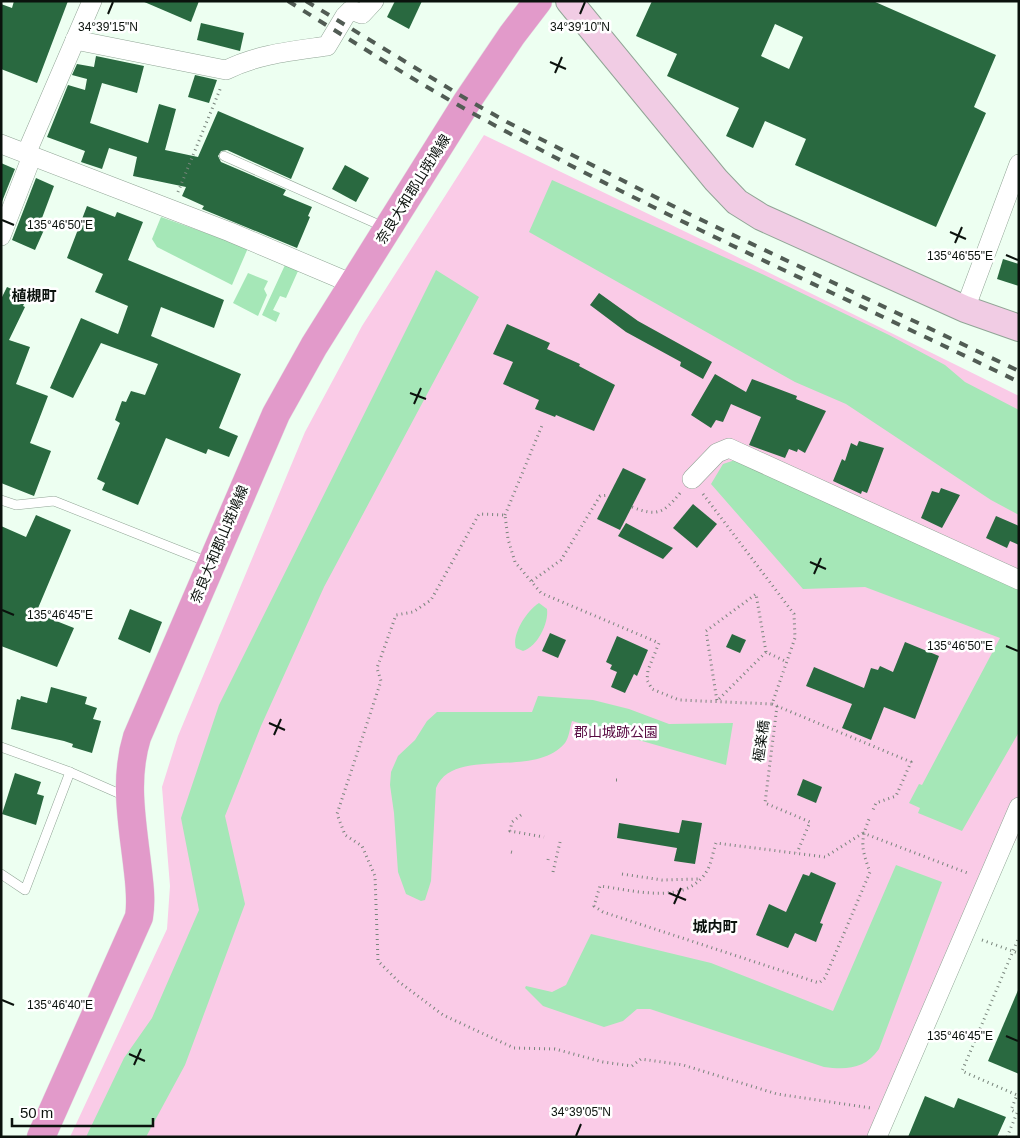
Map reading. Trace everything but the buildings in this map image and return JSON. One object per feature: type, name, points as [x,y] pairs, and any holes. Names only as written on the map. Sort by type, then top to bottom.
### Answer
[{"type":"main road","name":"奈良大和郡山斑鳩線","points":[[41,1137],[139,917],[140,893],[130,798],[130,766],[137,737],[276,414],[306,359],[468,100],[512,34],[538,1]]},
{"type":"street","points":[[1,236],[29,155],[92,1]]},
{"type":"street","points":[[75,40],[226,70],[244,61],[274,54],[327,46],[345,16],[348,5],[362,14],[374,1]]},
{"type":"street","points":[[568,1],[716,180],[737,202],[761,217],[965,309],[1019,328]]},
{"type":"street","points":[[1,144],[230,232],[353,284]]},
{"type":"street","points":[[965,309],[1019,164]]},
{"type":"street","points":[[692,479],[717,453],[729,448],[1019,580]]},
{"type":"street","points":[[877,1137],[889,1113],[986,880],[1019,807]]},
{"type":"lane","points":[[224,156],[388,229]]},
{"type":"lane","points":[[1,500],[16,505],[54,502],[211,563]]},
{"type":"lane","points":[[1,747],[70,772],[130,798]]},
{"type":"lane","points":[[1,874],[25,890],[70,772]]},
{"type":"path","points":[[171,209],[211,116],[226,70]]},
{"type":"path","points":[[542,423],[505,515],[508,539],[515,562],[540,593],[659,643],[648,670],[647,680],[652,689],[679,700],[772,704],[911,762],[896,796],[876,803],[872,812]]},
{"type":"path","points":[[632,507],[647,513],[668,508],[692,479],[794,614],[796,638],[772,704]]},
{"type":"path","points":[[532,582],[561,560],[600,496],[609,495]]},
{"type":"path","points":[[505,515],[479,514],[431,600],[413,612],[396,615],[377,668],[381,681],[337,814],[345,834],[362,846],[375,876],[378,961],[398,981],[443,1015],[514,1048],[555,1049],[603,1062],[632,1066],[641,1059],[683,1064],[778,1094],[866,1107],[889,1113]]},
{"type":"path","points":[[717,701],[706,631],[756,594],[766,652]]},
{"type":"path","points":[[766,652],[787,662]]},
{"type":"path","points":[[717,701],[766,652]]},
{"type":"path","name":"極楽橋","points":[[777,706],[765,803],[810,822],[797,854]]},
{"type":"path","points":[[521,815],[512,822],[510,832],[544,837]]},
{"type":"path","points":[[863,833],[825,857],[716,843],[708,869],[699,879],[682,890],[661,894],[600,886],[594,906],[603,912],[819,983],[824,978],[870,872],[862,849],[863,833],[870,817]]},
{"type":"path","points":[[863,833],[986,880]]},
{"type":"path","points":[[553,872],[560,842]]},
{"type":"path","points":[[548,860],[549,856]]},
{"type":"path","points":[[622,874],[662,880],[699,879]]},
{"type":"path","points":[[965,933],[1018,954]]},
{"type":"path","points":[[1007,1137],[1018,1113],[1010,1110],[1017,1095],[962,1071],[1019,937]]},
{"type":"green space","name":"郡山城跡公園","points":[[484,135],[713,245],[1019,396],[1019,834],[1001,868],[887,1137],[70,1137],[167,929],[170,886],[162,787],[178,736],[305,432],[362,326]]},
{"type":"shaded area","points":[[552,180],[762,274],[889,335],[945,365],[965,382],[1019,410],[1019,515],[991,500],[846,404],[795,382],[529,232]]},
{"type":"shaded area","points":[[161,217],[248,248],[232,285],[157,247],[152,239]]},
{"type":"shaded area","points":[[285,265],[298,271],[286,298],[280,296],[273,310],[280,313],[276,322],[262,315]]},
{"type":"shaded area","points":[[436,270],[479,297],[324,587],[261,726],[225,816],[245,904],[185,1065],[146,1137],[86,1137],[124,1058],[152,1018],[199,910],[181,818],[219,705]]},
{"type":"shaded area","points":[[248,273],[268,281],[264,289],[267,295],[258,316],[233,303]]},
{"type":"shaded area","points":[[738,459],[1019,590],[1019,732],[962,831],[918,813],[920,808],[909,803],[919,784],[922,785],[1000,638],[865,587],[803,589],[711,484],[723,464]]},
{"type":"shaded area","points":[[539,603],[547,609],[544,627],[533,645],[523,651],[516,648],[515,643],[518,630],[525,617]]},
{"type":"shaded area","points":[[538,696],[593,700],[629,709],[669,724],[733,723],[726,765],[572,721],[565,743],[551,754],[534,760],[459,768],[445,775],[436,788],[431,881],[425,900],[421,901],[406,894],[398,872],[390,785],[391,772],[398,756],[415,740],[427,721],[437,712],[532,712]]},
{"type":"shaded area","points":[[896,865],[942,882],[879,1049],[868,1061],[855,1067],[824,1067],[650,1009],[637,1009],[623,1021],[604,1027],[543,1006],[525,988],[526,986],[552,992],[566,985],[591,934],[711,963],[833,1011]]},
{"type":"railway","points":[[288,1],[420,83],[533,146],[671,216],[1019,382]]},
{"type":"railway","points":[[306,1],[507,122],[689,214],[1019,371]]},
{"type":"district","name":"植槻町","points":[[34,295]]},
{"type":"district","name":"城内町","points":[[715,926]]}]
